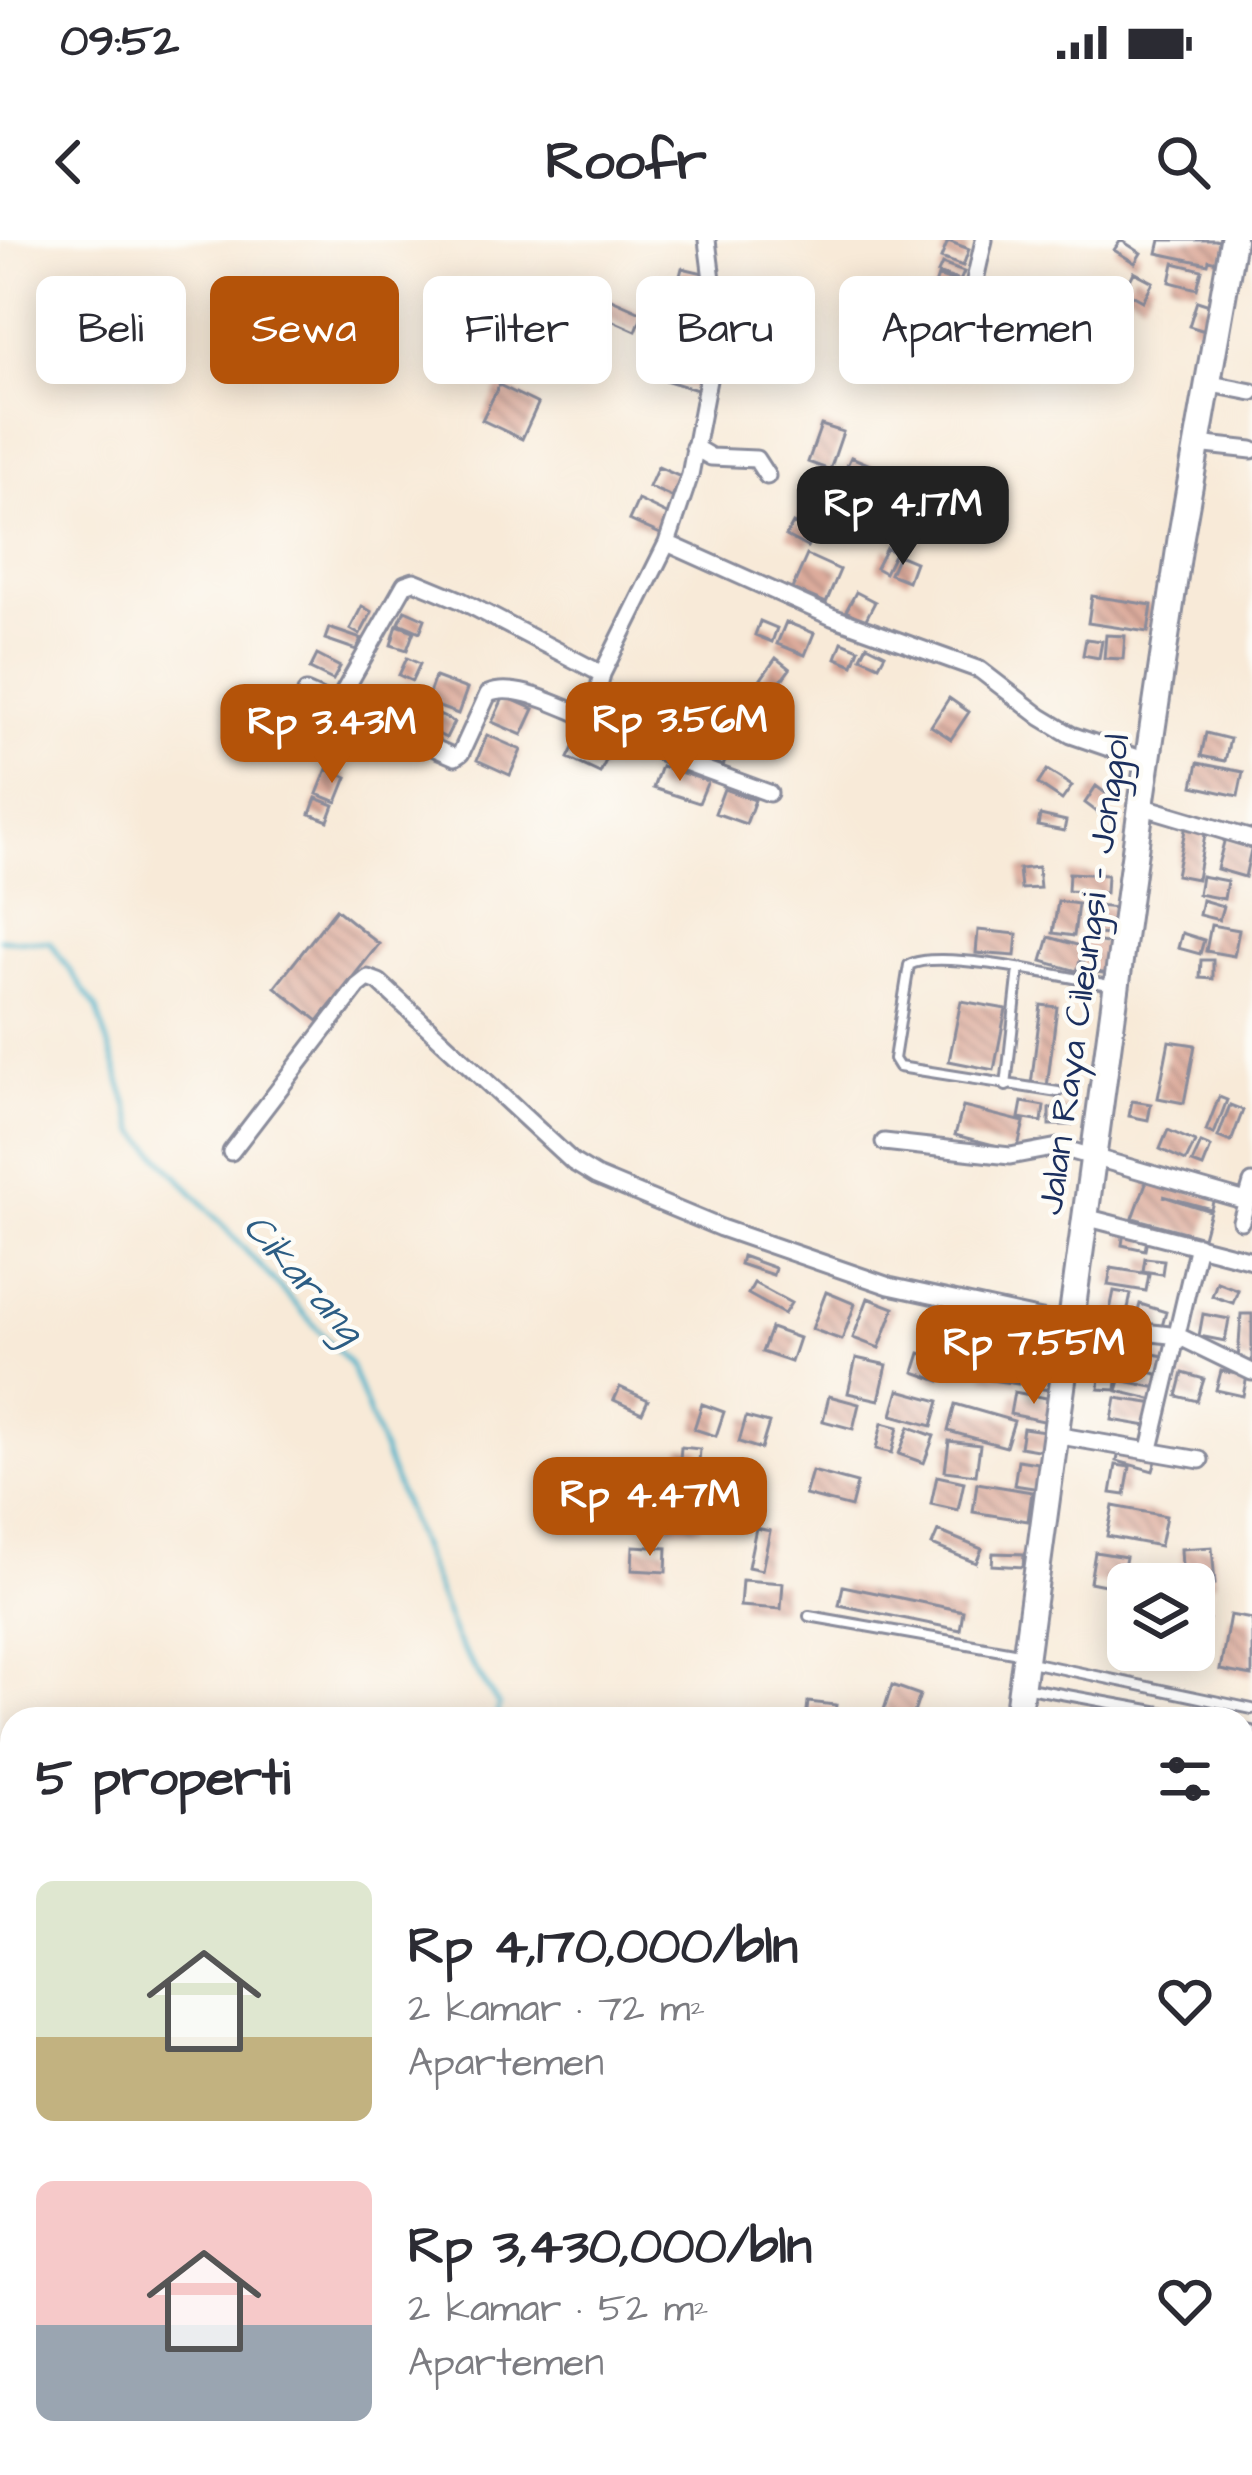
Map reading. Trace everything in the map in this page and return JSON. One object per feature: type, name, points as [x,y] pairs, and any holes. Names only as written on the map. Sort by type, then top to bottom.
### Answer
[{"type":"main road","name":"Jalan Raya Cileungsi - Jonggol","points":[[1019,1707],[1147,761],[1233,240]]},
{"type":"street","points":[[592,719],[602,674],[668,542],[687,487],[718,327],[707,240]]},
{"type":"street","points":[[976,276],[984,240]]},
{"type":"street","points":[[1206,383],[1252,392]]},
{"type":"street","points":[[1196,444],[1252,450]]},
{"type":"street","points":[[694,447],[711,457],[756,459],[767,476]]},
{"type":"street","points":[[668,542],[832,617],[980,670],[1056,726],[1147,761]]},
{"type":"street","points":[[337,704],[405,584],[414,581],[602,674]]},
{"type":"street","points":[[306,692],[455,757],[488,694],[511,690],[769,793]]},
{"type":"street","points":[[1141,806],[1252,839]]},
{"type":"street","points":[[231,1152],[368,978],[379,982],[573,1162],[596,1176],[721,1228],[889,1286],[1070,1323],[1178,1336],[1252,1372]]},
{"type":"street","points":[[884,1142],[1010,1156],[1051,1147],[1246,1201]]},
{"type":"street","points":[[1240,1222],[1252,1184]]},
{"type":"street","points":[[1085,1216],[1252,1260]]},
{"type":"street","points":[[1150,1449],[1198,1245]]},
{"type":"street","points":[[1055,1435],[1200,1460]]},
{"type":"lane","points":[[1058,1092],[906,1070],[894,1059],[909,964],[928,959],[1117,986]]},
{"type":"lane","points":[[1006,1086],[1019,969]]},
{"type":"lane","points":[[809,1616],[1024,1668],[1155,1707]]},
{"type":"lane","points":[[1024,1668],[1241,1707]]},
{"type":"building","points":[[1121,240],[1141,253],[1135,263],[1114,250]]},
{"type":"building","points":[[1160,240],[1229,244],[1224,264],[1209,260],[1208,264],[1157,253]]},
{"type":"building","points":[[948,241],[969,249],[963,266],[941,258]]},
{"type":"building","points":[[1174,263],[1202,270],[1197,289],[1170,282]]},
{"type":"building","points":[[942,264],[964,272],[962,276],[938,273]]},
{"type":"building","points":[[682,268],[712,275],[712,276],[680,276]]},
{"type":"building","points":[[1134,272],[1153,282],[1143,301],[1134,296]]},
{"type":"building","points":[[612,299],[636,310],[636,331],[612,320]]},
{"type":"building","points":[[1197,301],[1216,307],[1208,332],[1189,326]]},
{"type":"building","points":[[499,385],[538,404],[522,439],[482,420]]},
{"type":"building","points":[[821,425],[843,432],[830,470],[808,462]]},
{"type":"building","points":[[851,457],[885,471],[880,483],[846,468]]},
{"type":"building","points":[[658,467],[681,477],[672,497],[649,487]]},
{"type":"building","points":[[841,469],[870,485],[866,494],[836,478]]},
{"type":"building","points":[[638,500],[673,517],[665,536],[629,520]]},
{"type":"building","points":[[802,510],[821,520],[816,531],[797,522]]},
{"type":"building","points":[[793,523],[814,535],[807,547],[786,536]]},
{"type":"building","points":[[886,548],[895,553],[885,573],[876,568]]},
{"type":"building","points":[[807,555],[840,570],[826,603],[792,589]]},
{"type":"building","points":[[898,555],[915,562],[908,581],[890,574]]},
{"type":"building","points":[[856,592],[875,602],[865,621],[846,611]]},
{"type":"building","points":[[1092,596],[1152,605],[1148,632],[1088,623]]},
{"type":"building","points":[[362,606],[372,612],[360,635],[350,629]]},
{"type":"building","points":[[405,610],[425,619],[420,632],[399,623]]},
{"type":"building","points":[[760,621],[777,628],[772,642],[755,635]]},
{"type":"building","points":[[786,622],[814,633],[805,655],[777,644]]},
{"type":"building","points":[[397,625],[414,631],[407,650],[391,645]]},
{"type":"building","points":[[329,628],[361,639],[357,650],[325,639]]},
{"type":"building","points":[[1106,635],[1125,636],[1123,659],[1104,658]]},
{"type":"building","points":[[1086,639],[1102,641],[1099,658],[1083,655]]},
{"type":"building","points":[[842,642],[859,649],[853,665],[836,658]]},
{"type":"building","points":[[867,645],[885,654],[879,665],[861,657]]},
{"type":"building","points":[[317,655],[340,667],[333,680],[310,669]]},
{"type":"building","points":[[407,658],[420,664],[412,681],[399,675]]},
{"type":"building","points":[[776,658],[790,669],[775,689],[761,679]]},
{"type":"building","points":[[435,677],[467,689],[458,714],[426,702]]},
{"type":"building","points":[[504,696],[534,709],[522,735],[492,722]]},
{"type":"building","points":[[949,698],[969,712],[951,739],[931,726]]},
{"type":"building","points":[[422,707],[454,722],[446,738],[414,722]]},
{"type":"building","points":[[703,725],[734,739],[723,766],[691,753]]},
{"type":"building","points":[[582,729],[614,744],[600,773],[568,758]]},
{"type":"building","points":[[1206,733],[1230,739],[1225,761],[1201,756]]},
{"type":"building","points":[[487,735],[521,750],[510,775],[477,760]]},
{"type":"building","points":[[1198,763],[1243,772],[1238,796],[1193,786]]},
{"type":"building","points":[[661,766],[708,781],[699,803],[653,788]]},
{"type":"building","points":[[327,769],[347,777],[337,802],[317,794]]},
{"type":"building","points":[[1047,770],[1072,786],[1062,800],[1038,784]]},
{"type":"building","points":[[1096,786],[1112,798],[1101,815],[1085,803]]},
{"type":"building","points":[[724,789],[755,800],[746,824],[715,813]]},
{"type":"building","points":[[316,798],[334,805],[328,821],[310,814]]},
{"type":"building","points":[[1040,815],[1066,821],[1064,831],[1038,826]]},
{"type":"building","points":[[1186,825],[1206,829],[1197,879],[1176,875]]},
{"type":"building","points":[[1225,838],[1252,845],[1245,877],[1217,869]]},
{"type":"building","points":[[1038,867],[1040,888],[1021,889],[1019,869]]},
{"type":"building","points":[[1069,873],[1107,875],[1106,893],[1068,891]]},
{"type":"building","points":[[1201,876],[1227,881],[1224,899],[1198,894]]},
{"type":"building","points":[[1202,900],[1223,906],[1219,920],[1199,915]]},
{"type":"building","points":[[1058,901],[1078,904],[1074,936],[1053,933]]},
{"type":"building","points":[[1096,906],[1117,908],[1115,935],[1094,934]]},
{"type":"building","points":[[336,909],[379,944],[318,1021],[275,987]]},
{"type":"building","points":[[1211,925],[1239,930],[1234,956],[1206,951]]},
{"type":"building","points":[[978,930],[1017,934],[1015,956],[976,953]]},
{"type":"building","points":[[1182,933],[1204,940],[1200,954],[1178,948]]},
{"type":"building","points":[[1049,937],[1084,947],[1077,971],[1042,961]]},
{"type":"building","points":[[1086,940],[1114,944],[1110,974],[1082,970]]},
{"type":"building","points":[[1201,960],[1213,960],[1213,979],[1200,978]]},
{"type":"building","points":[[961,1001],[1006,1009],[994,1070],[949,1061]]},
{"type":"building","points":[[1041,1005],[1057,1007],[1047,1087],[1031,1085]]},
{"type":"building","points":[[1169,1041],[1195,1045],[1184,1103],[1158,1098]]},
{"type":"building","points":[[1219,1097],[1227,1100],[1214,1134],[1206,1131]]},
{"type":"building","points":[[1132,1101],[1151,1104],[1148,1120],[1129,1116]]},
{"type":"building","points":[[1022,1102],[1044,1106],[1042,1122],[1019,1118]]},
{"type":"building","points":[[1230,1105],[1243,1110],[1231,1142],[1218,1137]]},
{"type":"building","points":[[963,1107],[1024,1122],[1017,1151],[955,1135]]},
{"type":"building","points":[[1049,1108],[1070,1108],[1071,1125],[1049,1125]]},
{"type":"building","points":[[1168,1130],[1195,1142],[1186,1161],[1160,1149]]},
{"type":"building","points":[[1201,1143],[1211,1147],[1203,1167],[1192,1163]]},
{"type":"building","points":[[1147,1180],[1214,1198],[1211,1209],[1163,1196],[1210,1211],[1203,1237],[1133,1218]]},
{"type":"building","points":[[1124,1231],[1148,1235],[1145,1250],[1122,1245]]},
{"type":"building","points":[[742,1256],[775,1268],[773,1275],[740,1264]]},
{"type":"building","points":[[1145,1258],[1164,1260],[1162,1274],[1143,1271]]},
{"type":"building","points":[[1111,1268],[1149,1274],[1146,1291],[1108,1285]]},
{"type":"building","points":[[1217,1282],[1238,1290],[1233,1303],[1212,1296]]},
{"type":"building","points":[[754,1283],[791,1303],[784,1314],[748,1294]]},
{"type":"building","points":[[1114,1291],[1131,1294],[1126,1318],[1109,1315]]},
{"type":"building","points":[[826,1292],[855,1304],[842,1340],[812,1329]]},
{"type":"building","points":[[868,1298],[894,1308],[879,1348],[853,1338]]},
{"type":"building","points":[[1140,1304],[1166,1312],[1161,1330],[1135,1322]]},
{"type":"building","points":[[1203,1314],[1229,1319],[1225,1341],[1199,1336]]},
{"type":"building","points":[[1241,1314],[1252,1314],[1252,1362],[1238,1361]]},
{"type":"building","points":[[771,1328],[799,1338],[791,1362],[762,1352]]},
{"type":"building","points":[[1107,1329],[1131,1331],[1129,1345],[1117,1343],[1117,1347],[1169,1357],[1166,1376],[1102,1362]]},
{"type":"building","points":[[993,1332],[1029,1342],[1024,1362],[988,1352]]},
{"type":"building","points":[[1037,1344],[1064,1348],[1062,1364],[1035,1359]]},
{"type":"building","points":[[920,1353],[946,1361],[940,1381],[914,1372]]},
{"type":"building","points":[[856,1358],[887,1365],[879,1400],[848,1393]]},
{"type":"building","points":[[986,1365],[1020,1370],[1018,1384],[984,1379]]},
{"type":"building","points":[[1034,1368],[1058,1372],[1055,1391],[1031,1387]]},
{"type":"building","points":[[1221,1371],[1247,1376],[1243,1396],[1216,1390]]},
{"type":"building","points":[[1100,1373],[1118,1374],[1116,1390],[1099,1389]]},
{"type":"building","points":[[1183,1373],[1204,1379],[1197,1401],[1177,1396]]},
{"type":"building","points":[[1120,1380],[1162,1389],[1159,1401],[1117,1391]]},
{"type":"building","points":[[620,1387],[648,1400],[642,1413],[614,1400]]},
{"type":"building","points":[[899,1390],[939,1401],[932,1426],[892,1415]]},
{"type":"building","points":[[1014,1392],[1057,1400],[1053,1423],[1010,1414]]},
{"type":"building","points":[[829,1396],[859,1404],[853,1429],[823,1421]]},
{"type":"building","points":[[1116,1398],[1156,1404],[1153,1427],[1112,1420]]},
{"type":"building","points":[[702,1404],[724,1412],[716,1436],[694,1429]]},
{"type":"building","points":[[955,1404],[1014,1421],[1006,1447],[948,1431]]},
{"type":"building","points":[[746,1417],[769,1423],[761,1449],[739,1442]]},
{"type":"building","points":[[882,1423],[898,1427],[892,1453],[876,1449]]},
{"type":"building","points":[[909,1427],[934,1436],[924,1463],[899,1454]]},
{"type":"building","points":[[1023,1428],[1052,1432],[1049,1452],[1020,1447]]},
{"type":"building","points":[[949,1441],[980,1445],[976,1475],[945,1471]]},
{"type":"building","points":[[681,1447],[700,1449],[698,1475],[679,1473]]},
{"type":"building","points":[[1119,1451],[1156,1461],[1153,1471],[1117,1461]]},
{"type":"building","points":[[1018,1460],[1044,1464],[1040,1489],[1014,1485]]},
{"type":"building","points":[[1116,1465],[1130,1467],[1125,1495],[1111,1493]]},
{"type":"building","points":[[812,1471],[857,1483],[851,1507],[805,1495]]},
{"type":"building","points":[[937,1476],[964,1482],[958,1510],[931,1504]]},
{"type":"building","points":[[977,1483],[1032,1492],[1028,1521],[973,1512]]},
{"type":"building","points":[[667,1505],[701,1505],[701,1528],[666,1528]]},
{"type":"building","points":[[1113,1506],[1166,1516],[1160,1546],[1107,1536]]},
{"type":"building","points":[[756,1528],[770,1531],[762,1570],[748,1567]]},
{"type":"building","points":[[938,1531],[982,1549],[976,1563],[932,1545]]},
{"type":"building","points":[[633,1546],[667,1548],[666,1572],[632,1570]]},
{"type":"building","points":[[1212,1547],[1213,1563],[1182,1563],[1181,1549]]},
{"type":"building","points":[[1095,1552],[1126,1557],[1125,1563],[1107,1563],[1107,1585],[1090,1582]]},
{"type":"building","points":[[993,1553],[1024,1554],[1023,1567],[992,1565]]},
{"type":"building","points":[[742,1580],[783,1583],[781,1609],[740,1606]]},
{"type":"building","points":[[843,1586],[963,1611],[960,1630],[839,1605]]},
{"type":"building","points":[[1230,1615],[1252,1619],[1252,1676],[1220,1670]]},
{"type":"building","points":[[892,1685],[920,1695],[916,1707],[885,1707]]},
{"type":"building","points":[[808,1702],[836,1705],[836,1707],[807,1707]]},
{"type":"waterway","name":"Cikarang","points":[[0,939],[50,942],[97,1009],[136,1131],[350,1364],[456,1640],[499,1707]]}]
